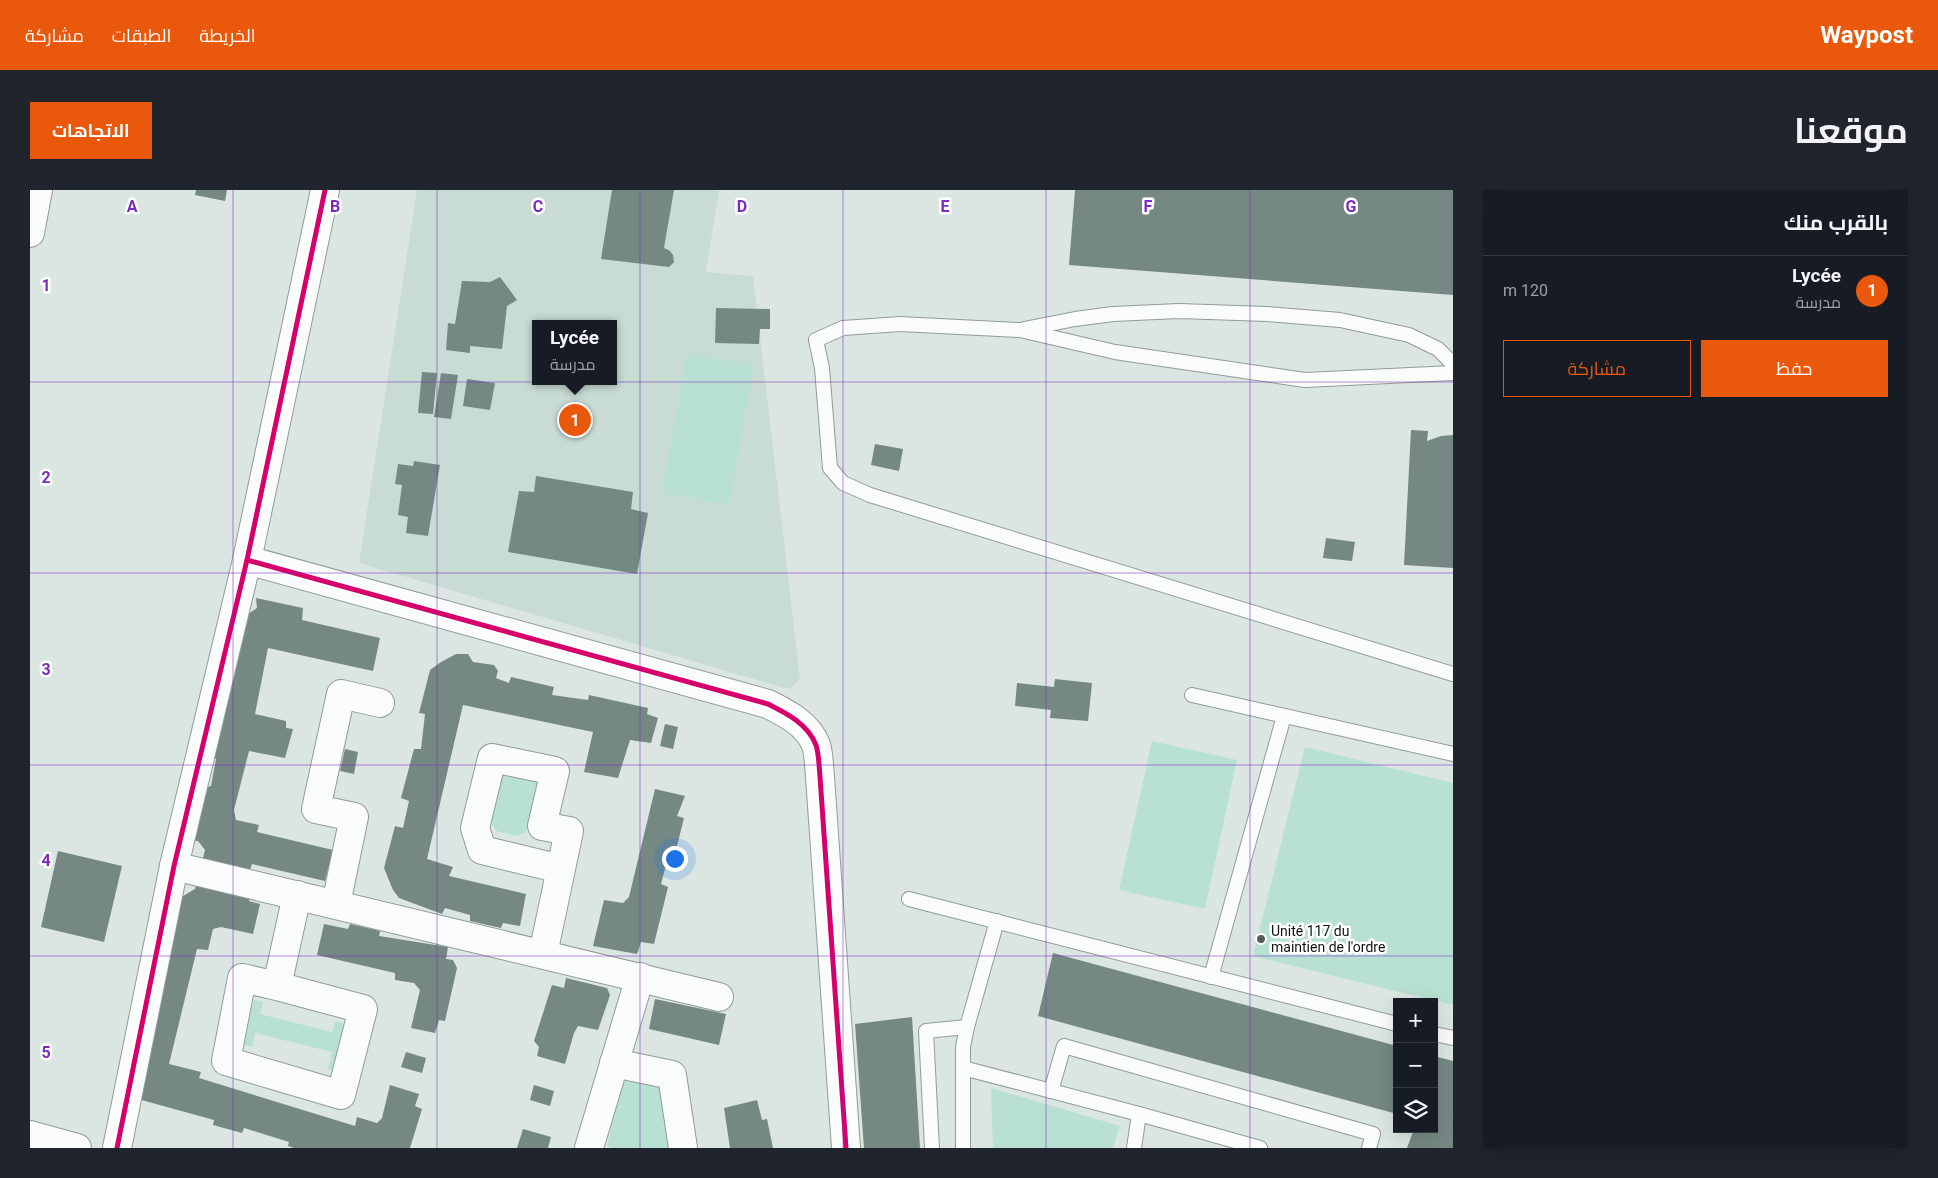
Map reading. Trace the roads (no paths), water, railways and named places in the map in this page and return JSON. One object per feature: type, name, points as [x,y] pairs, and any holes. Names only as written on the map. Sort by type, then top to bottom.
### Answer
[{"type":"street","points":[[30,233],[38,190]]},
{"type":"street","points":[[117,1148],[174,866],[247,560],[325,190]]},
{"type":"street","points":[[247,560],[768,704],[792,717],[807,731],[816,745],[820,777],[846,1148]]},
{"type":"street","points":[[336,904],[354,817],[316,808],[342,694],[380,703]]},
{"type":"street","points":[[542,954],[561,869],[569,831],[542,826],[555,772],[492,758],[475,828],[482,850],[561,869]]},
{"type":"street","points":[[174,866],[719,997]]},
{"type":"street","points":[[277,986],[297,895]]},
{"type":"street","points":[[242,978],[277,986],[363,1009],[341,1095],[226,1060],[242,978]]},
{"type":"street","points":[[589,1148],[640,978]]},
{"type":"street","points":[[614,1063],[672,1075],[683,1148]]},
{"type":"street","points":[[30,1135],[77,1148]]},
{"type":"lane","points":[[1020,330],[1075,319],[1113,314],[1179,312],[1267,314],[1340,320],[1409,335],[1438,349],[1453,364]]},
{"type":"lane","points":[[1453,373],[1305,380],[1115,352],[1020,330],[900,324],[843,328],[816,340],[822,368],[830,468],[843,483],[870,496],[1453,674]]},
{"type":"lane","points":[[1192,695],[1453,754]]},
{"type":"lane","points":[[1212,977],[1284,716]]},
{"type":"lane","points":[[909,899],[1393,1023]]},
{"type":"lane","points":[[963,1148],[964,1047],[967,1027],[997,921]]},
{"type":"lane","points":[[932,1148],[926,1031],[967,1027]]},
{"type":"lane","points":[[1438,1035],[1453,1038]]},
{"type":"lane","points":[[1051,1091],[1064,1046],[1373,1134],[1369,1148]]},
{"type":"lane","points":[[963,1068],[1260,1148]]},
{"type":"lane","points":[[1134,1148],[1139,1114]]},
{"type":"place","name":"Lycée","points":[[575,420]]},
{"type":"place","name":"Unité 117 du maintien de l'ordre","points":[[1261,939]]}]
